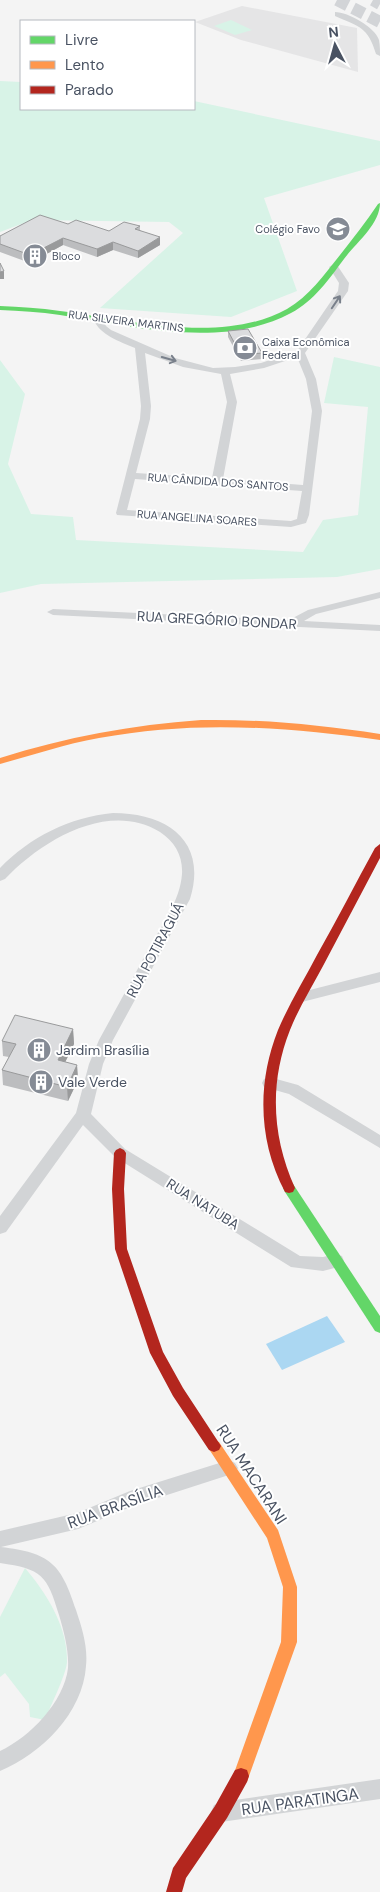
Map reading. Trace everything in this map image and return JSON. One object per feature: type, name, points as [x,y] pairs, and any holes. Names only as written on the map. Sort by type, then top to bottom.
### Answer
[{"type":"street","points":[[338,14],[366,27],[374,38],[380,54]]},
{"type":"street","name":"RUA SILVEIRA MARTINS","points":[[0,308],[35,310],[99,328],[144,326],[200,329],[254,324],[288,311],[315,290],[377,217],[380,205]]},
{"type":"street","points":[[99,328],[140,348],[182,362],[225,371],[266,364],[300,353],[343,291],[344,283],[334,267]]},
{"type":"street","points":[[121,514],[145,419],[146,406],[140,348]]},
{"type":"street","points":[[274,523],[291,524],[302,521],[317,411],[311,379],[300,353]]},
{"type":"street","points":[[217,481],[232,402],[225,371]]},
{"type":"street","name":"RUA CÂNDIDA DOS SANTOS","points":[[130,476],[307,488]]},
{"type":"street","name":"RUA ANGELINA SOARES","points":[[121,514],[274,523]]},
{"type":"street","points":[[292,623],[312,612],[380,595]]},
{"type":"street","name":"RUA GREGÓRIO BONDAR","points":[[53,612],[380,628]]},
{"type":"street","points":[[0,761],[48,746],[89,737],[172,725],[255,723],[380,737]]},
{"type":"street","name":"RUA POTIRAGUÁ","points":[[0,876],[18,858],[46,838],[70,827],[113,817],[133,818],[150,822],[168,830],[184,848],[188,861],[188,880],[183,899],[106,1040],[96,1064],[83,1115],[62,1141],[0,1228]]},
{"type":"street","points":[[380,848],[275,1051],[269,1083],[269,1117],[274,1147],[281,1172],[296,1201],[380,1327]]},
{"type":"street","points":[[302,997],[380,977]]},
{"type":"street","points":[[269,1083],[293,1089],[380,1142]]},
{"type":"street","name":"RUA NATUBA","points":[[83,1115],[120,1153],[297,1262],[323,1264],[336,1261]]},
{"type":"street","points":[[361,1130],[380,1132]]},
{"type":"street","name":"RUA MACARANI","points":[[120,1153],[118,1189],[121,1249],[131,1282],[161,1360],[178,1392],[273,1535],[290,1587],[288,1642],[241,1776],[221,1812],[179,1874],[174,1892]]},
{"type":"street","name":"RUA BRASÍLIA","points":[[0,1539],[78,1522],[130,1499],[229,1468]]},
{"type":"street","points":[[0,1555],[32,1560],[43,1566],[55,1580],[72,1627],[77,1655],[74,1684],[58,1714],[36,1738],[0,1762]]},
{"type":"street","name":"RUA PARATINGA","points":[[221,1812],[380,1789]]},
{"type":"shaded area","points":[[242,6],[357,28],[358,72],[241,40],[195,22]]},
{"type":"green space","points":[[231,20],[252,30],[235,35],[214,26]]},
{"type":"green space","points":[[0,81],[20,82],[20,110],[195,110],[195,101],[380,141],[380,165],[264,198],[297,291],[231,317],[100,308],[183,233],[169,222],[32,220],[0,232]]},
{"type":"green space","points":[[334,357],[380,367],[380,569],[337,577],[41,584],[0,593],[0,360],[25,394],[8,464],[31,514],[73,517],[76,540],[303,552],[323,520],[358,515],[368,407],[324,403]]},
{"type":"green space","points":[[25,1568],[55,1612],[64,1636],[66,1649],[66,1668],[45,1720],[30,1717],[29,1704],[5,1673],[0,1677],[0,1617]]},
{"type":"water","points":[[327,1316],[345,1342],[282,1370],[266,1344]]},
{"type":"building","points":[[40,215],[68,224],[76,220],[109,231],[124,222],[140,226],[135,229],[160,237],[138,251],[113,242],[97,249],[63,238],[30,255],[0,244],[0,236]]},
{"type":"building","points":[[0,263],[4,271],[0,272]]},
{"type":"building","name":"Caixa Econômica Federal","points":[[248,329],[262,353],[241,355],[228,331]]},
{"type":"building","points":[[15,1015],[73,1029],[58,1060],[77,1065],[67,1087],[2,1070],[16,1044],[2,1041]]},
{"type":"tunnel","points":[[337,0],[380,22]]},
{"type":"tunnel","points":[[373,0],[380,4]]},
{"type":"traffic: fast","points":[[0,308],[53,312],[177,329],[237,328],[264,322],[289,311],[311,293],[362,232],[380,205]]},
{"type":"traffic: fast","points":[[289,1188],[380,1327]]},
{"type":"traffic: slow","points":[[0,761],[66,742],[99,735],[133,729],[201,723],[270,724],[380,737]]},
{"type":"traffic: slow","points":[[214,1446],[273,1535],[290,1587],[289,1642],[241,1776]]},
{"type":"traffic: jam","points":[[289,1188],[280,1169],[270,1130],[269,1089],[277,1049],[292,1012],[380,848]]},
{"type":"traffic: jam","points":[[120,1153],[118,1189],[121,1249],[157,1353],[178,1392],[214,1446]]},
{"type":"traffic: jam","points":[[174,1892],[179,1874],[221,1812],[241,1776]]},
{"type":"place","name":"Colégio Favo","points":[[338,229]]},
{"type":"place","name":"Bloco","points":[[35,256]]},
{"type":"place","name":"Caixa Econômica Federal","points":[[245,348]]},
{"type":"place","name":"Jardim Brasília","points":[[39,1050]]},
{"type":"place","name":"Vale Verde","points":[[41,1082]]}]
